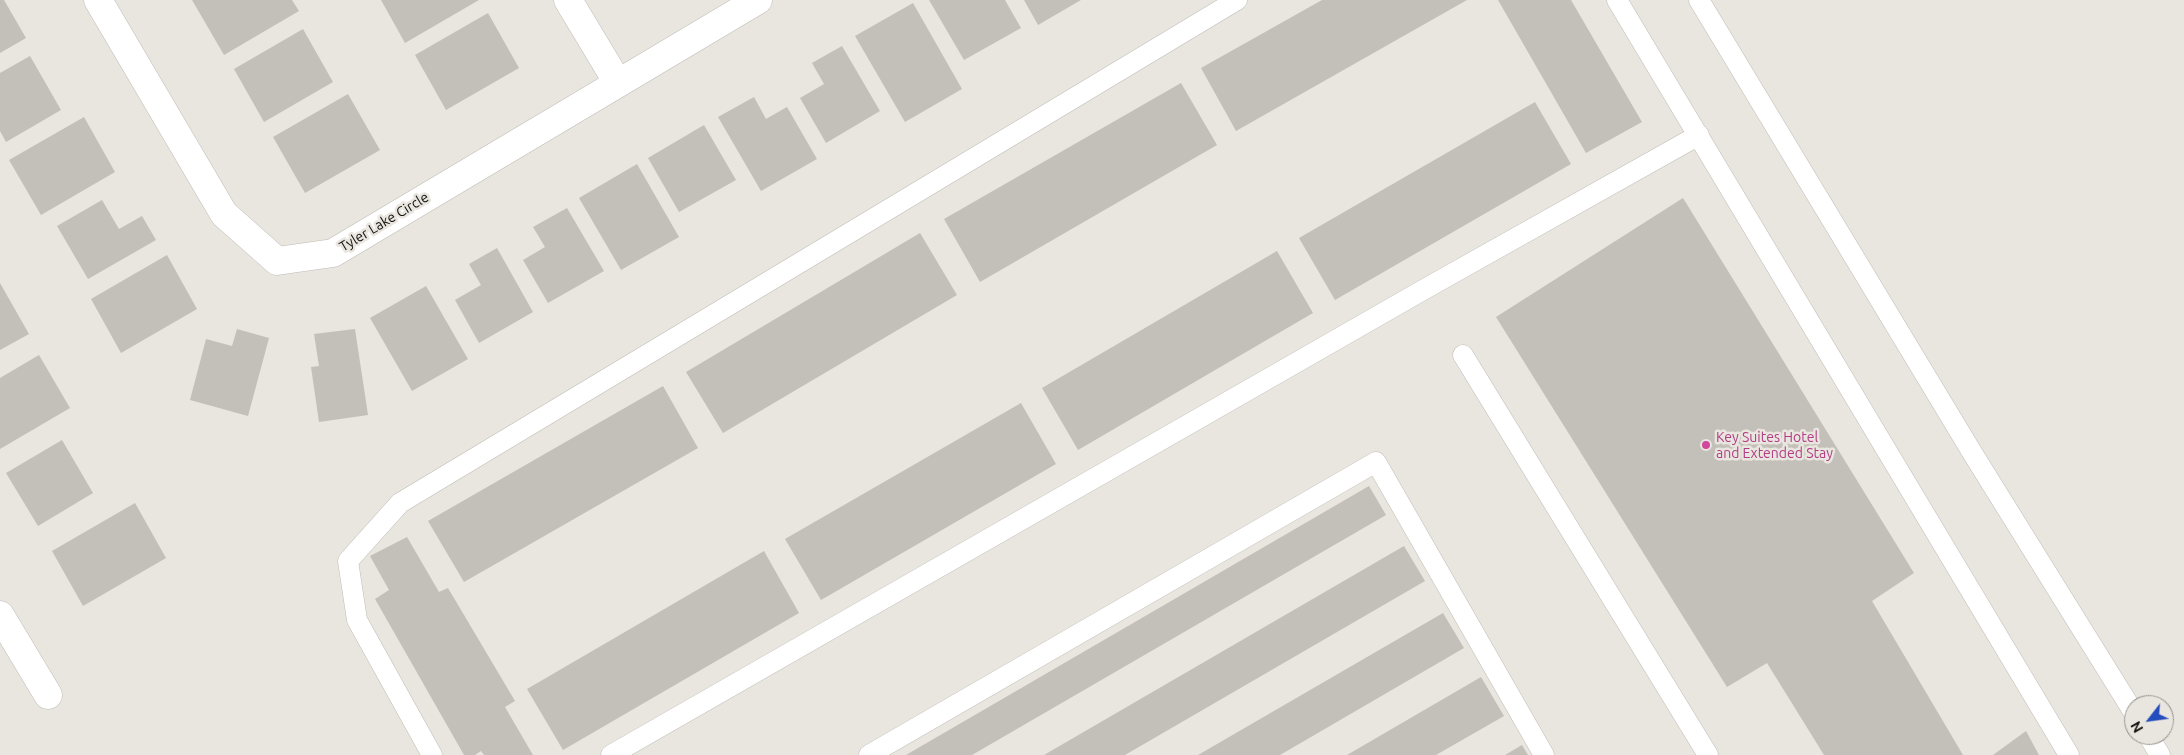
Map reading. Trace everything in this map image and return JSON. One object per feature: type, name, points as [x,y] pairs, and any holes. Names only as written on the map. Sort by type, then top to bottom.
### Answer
[{"type":"street","name":"Tyler Lake Circle","points":[[98,0],[224,214],[277,261],[333,253],[758,0]]},
{"type":"street","points":[[568,0],[618,83]]},
{"type":"street","points":[[0,615],[48,695]]},
{"type":"lane","points":[[432,755],[357,620],[348,561],[400,503],[1237,0]]},
{"type":"lane","points":[[1617,0],[2068,755]]},
{"type":"lane","points":[[1699,0],[1968,446],[2124,696]]},
{"type":"lane","points":[[611,755],[1414,295],[1699,135]]},
{"type":"lane","points":[[1463,355],[1708,755]]},
{"type":"lane","points":[[869,755],[1376,462],[1544,755]]},
{"type":"building","points":[[0,0],[4,0],[26,38],[0,53]]},
{"type":"building","points":[[192,0],[292,0],[299,11],[224,55]]},
{"type":"building","points":[[381,0],[479,0],[405,43]]},
{"type":"building","points":[[929,0],[1005,0],[1021,28],[964,60]]},
{"type":"building","points":[[1024,0],[1081,0],[1038,25]]},
{"type":"building","points":[[1322,0],[1467,0],[1236,131],[1201,68]]},
{"type":"building","points":[[1498,0],[1571,0],[1642,122],[1586,153]]},
{"type":"building","points":[[913,3],[962,89],[905,122],[855,36]]},
{"type":"building","points":[[488,13],[519,68],[446,110],[415,55]]},
{"type":"building","points":[[303,29],[333,82],[264,122],[234,69]]},
{"type":"building","points":[[842,46],[880,111],[826,143],[800,98],[824,84],[812,63]]},
{"type":"building","points":[[30,56],[61,110],[6,142],[0,131],[0,73]]},
{"type":"building","points":[[1181,83],[1217,145],[980,282],[944,219]]},
{"type":"building","points":[[348,94],[380,150],[305,193],[273,137]]},
{"type":"building","points":[[754,97],[766,119],[787,107],[817,159],[761,191],[718,117]]},
{"type":"building","points":[[1535,102],[1571,164],[1335,300],[1299,238]]},
{"type":"building","points":[[84,117],[115,172],[41,215],[9,160]]},
{"type":"building","points":[[704,125],[736,180],[679,212],[648,158]]},
{"type":"building","points":[[637,164],[679,237],[621,270],[579,198]]},
{"type":"building","name":"Key Suites Hotel and Extended Stay","points":[[1683,198],[1914,573],[1872,601],[1963,755],[1824,755],[1767,663],[1727,687],[1496,317]]},
{"type":"building","points":[[102,200],[119,229],[142,216],[156,240],[88,279],[57,226]]},
{"type":"building","points":[[567,208],[604,271],[548,303],[523,260],[545,247],[533,227]]},
{"type":"building","points":[[920,233],[957,295],[723,433],[686,372]]},
{"type":"building","points":[[497,248],[533,312],[479,343],[455,300],[481,285],[469,264]]},
{"type":"building","points":[[1277,251],[1313,313],[1078,450],[1042,388]]},
{"type":"building","points":[[167,255],[197,309],[121,353],[91,299]]},
{"type":"building","points":[[0,283],[29,334],[0,350]]},
{"type":"building","points":[[426,286],[468,359],[412,391],[370,318]]},
{"type":"building","points":[[237,329],[269,338],[248,416],[190,400],[206,339],[232,346]]},
{"type":"building","points":[[355,329],[368,415],[319,422],[311,367],[319,366],[314,334]]},
{"type":"building","points":[[39,355],[70,408],[0,449],[0,378]]},
{"type":"building","points":[[663,386],[698,448],[464,582],[428,521]]},
{"type":"building","points":[[1021,403],[1056,464],[821,600],[785,539]]},
{"type":"building","points":[[62,440],[93,493],[38,526],[6,473]]},
{"type":"building","points":[[1369,486],[1386,515],[972,755],[906,755]]},
{"type":"building","points":[[135,503],[166,558],[83,606],[52,551]]},
{"type":"building","points":[[407,537],[439,592],[448,588],[515,701],[505,707],[533,755],[484,755],[481,751],[475,755],[464,755],[375,599],[389,590],[370,556]]},
{"type":"building","points":[[1404,546],[1425,581],[1125,755],[1044,755]]},
{"type":"building","points":[[764,551],[799,613],[563,750],[527,689]]},
{"type":"building","points":[[1443,613],[1464,648],[1280,755],[1198,755]]},
{"type":"building","points":[[1481,677],[1504,716],[1436,755],[1347,755]]},
{"type":"building","points":[[2026,731],[2039,755],[1993,755]]},
{"type":"building","points":[[1522,745],[1528,755],[1505,755]]},
{"type":"place","name":"Key Suites Hotel and Extended Stay","points":[[1706,445]]}]
